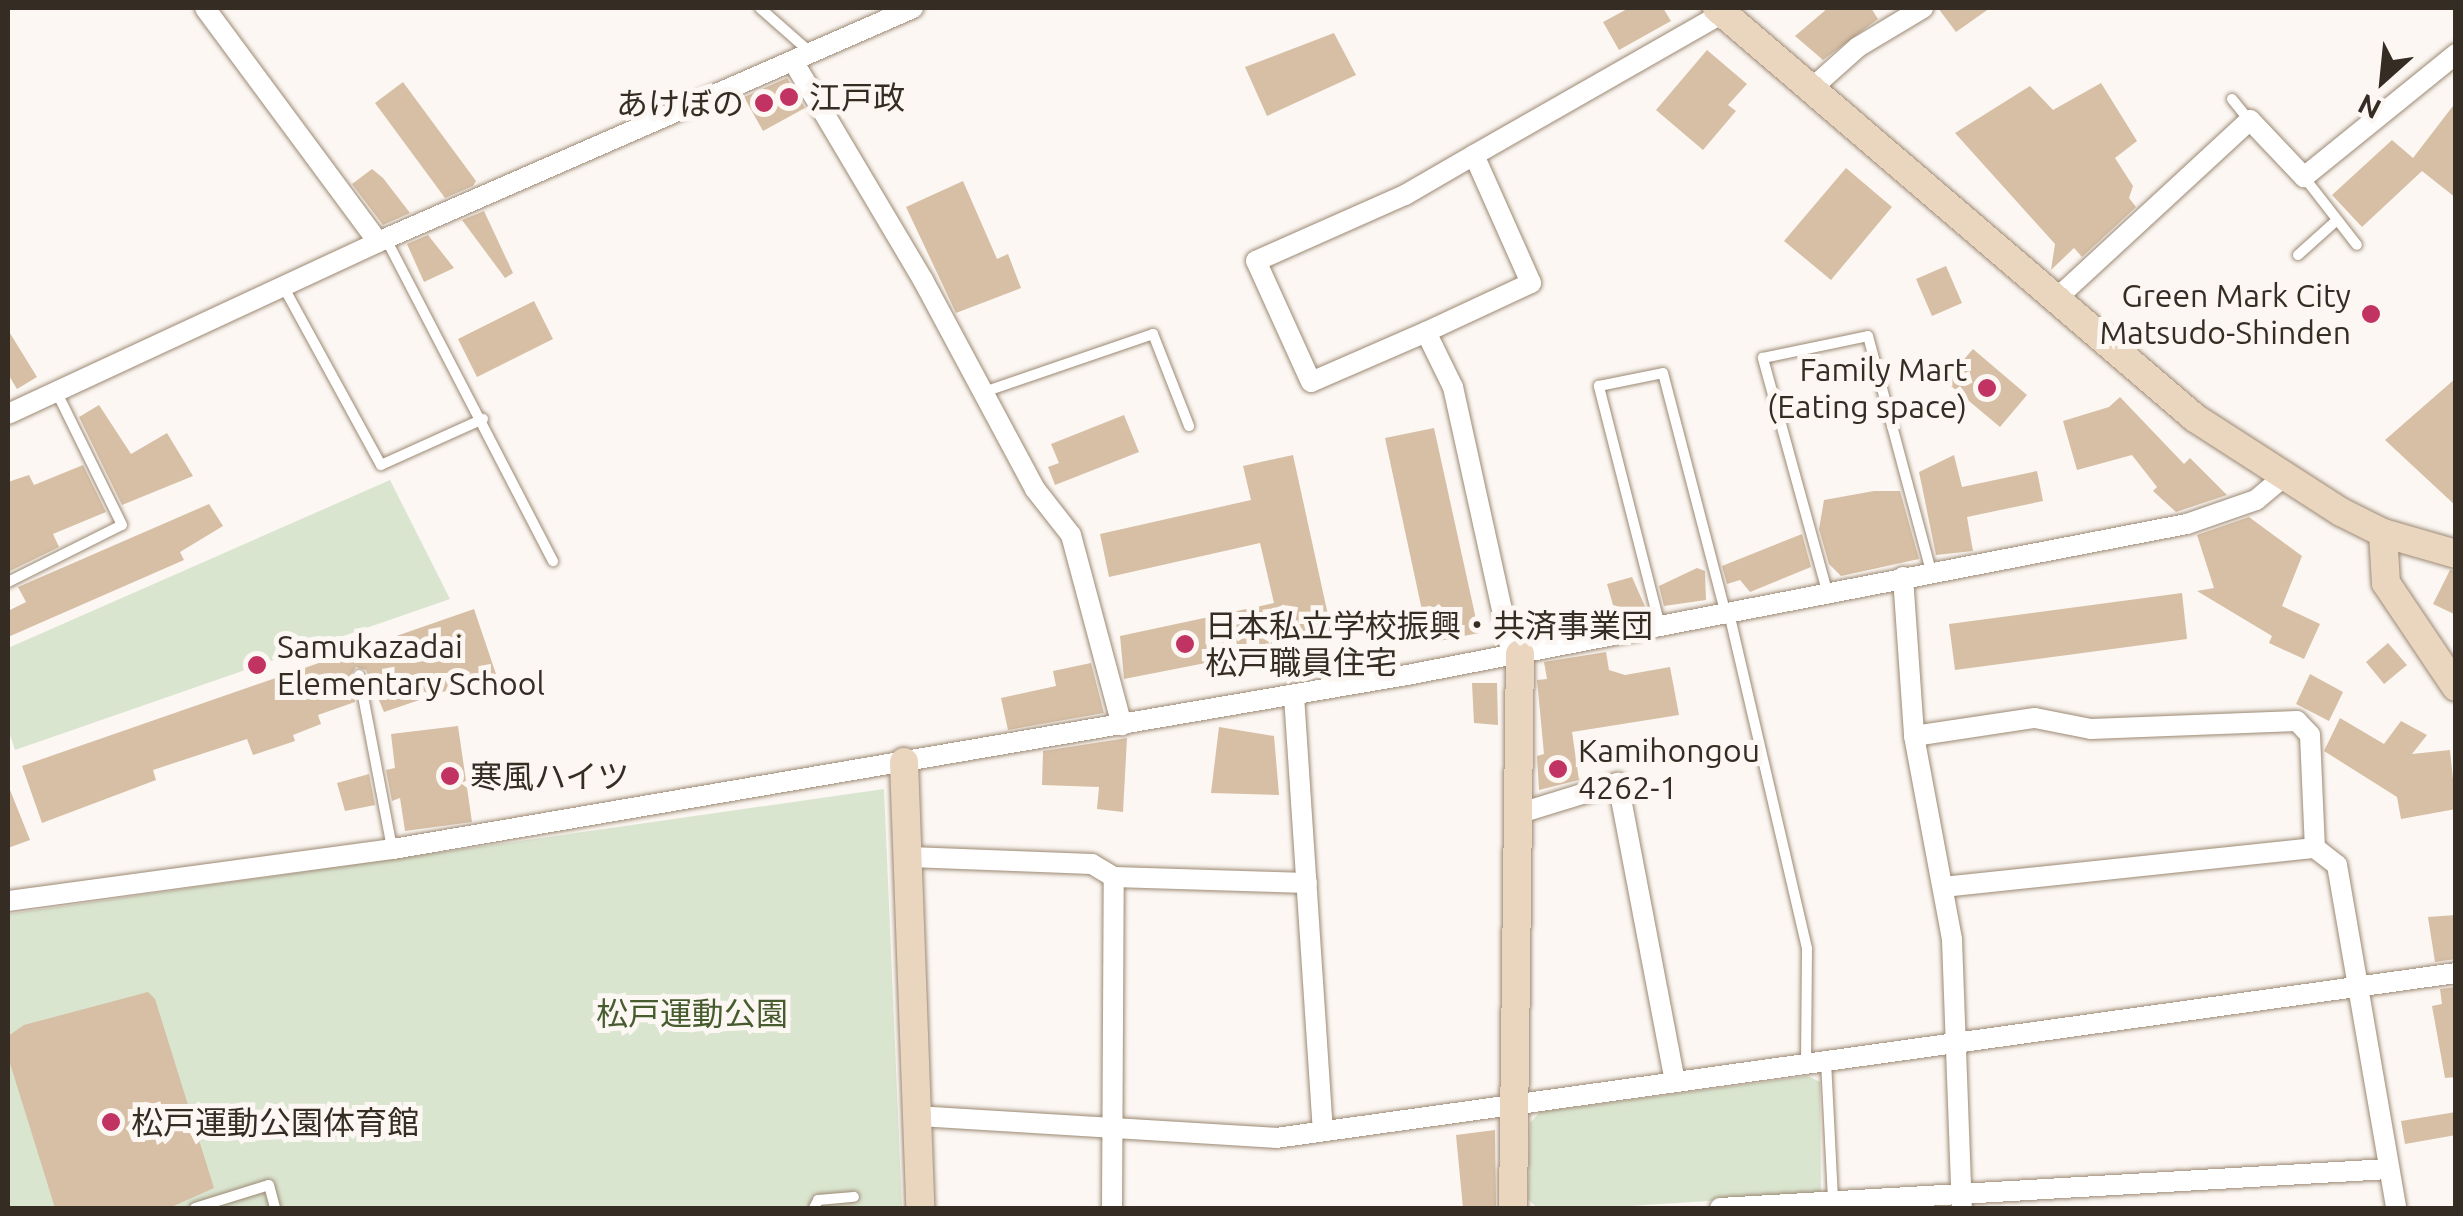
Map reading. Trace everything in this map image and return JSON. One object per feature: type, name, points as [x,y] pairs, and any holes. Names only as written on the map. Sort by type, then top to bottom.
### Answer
[{"type":"street","points":[[205,8],[382,241]]},
{"type":"street","points":[[8,414],[283,285],[914,8]]},
{"type":"street","points":[[1811,89],[1858,46],[1923,8]]},
{"type":"street","points":[[1474,155],[1532,283],[1311,382],[1256,262],[1405,195],[1720,10],[2194,418],[2283,477],[2383,533],[2456,554]]},
{"type":"street","points":[[2056,300],[2250,120],[2304,177],[2456,54]]},
{"type":"street","points":[[802,57],[980,394],[1035,490],[1071,534],[1122,725]]},
{"type":"street","points":[[1426,332],[1453,388],[1516,655],[1514,1208]]},
{"type":"street","points":[[8,901],[392,849],[1516,655],[1932,570],[2187,524],[2256,500],[2283,477]]},
{"type":"street","points":[[2383,533],[2386,583],[2456,687]]},
{"type":"street","points":[[1903,577],[1914,736],[1943,887],[1956,1045],[1961,1201]]},
{"type":"street","points":[[1294,696],[1322,1130]]},
{"type":"street","points":[[1914,736],[2035,718],[2091,729],[2297,721],[2310,735],[2315,848]]},
{"type":"street","points":[[904,762],[920,1208]]},
{"type":"street","points":[[1517,814],[1618,784],[1675,1082]]},
{"type":"street","points":[[1943,887],[2315,848],[2337,865],[2396,1208]]},
{"type":"street","points":[[910,857],[1092,864],[1114,877],[1307,883]]},
{"type":"street","points":[[1112,1208],[1114,877]]},
{"type":"street","points":[[917,1116],[1276,1138],[2358,990],[2456,973]]},
{"type":"street","points":[[1720,1208],[1961,1201],[2388,1169]]},
{"type":"lane","points":[[760,8],[802,57]]},
{"type":"lane","points":[[2232,99],[2250,120]]},
{"type":"lane","points":[[2304,177],[2358,244]]},
{"type":"lane","points":[[2298,256],[2337,220]]},
{"type":"lane","points":[[382,241],[483,420],[554,562]]},
{"type":"lane","points":[[283,285],[381,464],[483,420]]},
{"type":"lane","points":[[980,394],[1153,334],[1189,426]]},
{"type":"lane","points":[[1827,591],[1764,358],[1868,336],[1932,570]]},
{"type":"lane","points":[[1660,626],[1599,386],[1663,373],[1726,611],[1807,950],[1833,1202]]},
{"type":"lane","points":[[8,582],[122,525],[56,390]]},
{"type":"lane","points":[[359,676],[392,849]]},
{"type":"lane","points":[[195,1208],[269,1185],[276,1208]]},
{"type":"lane","points":[[814,1208],[818,1200],[854,1197]]},
{"type":"green space","points":[[390,480],[450,599],[15,750],[8,729],[8,648]]},
{"type":"green space","name":"松戸運動公園","points":[[884,789],[902,1208],[8,1208],[8,914]]},
{"type":"green space","points":[[1808,1076],[1820,1082],[1821,1194],[1598,1208],[1537,1208],[1528,1199],[1530,1123],[1540,1112]]},
{"type":"building","points":[[1629,8],[1663,8],[1671,21],[1619,50],[1603,22]]},
{"type":"building","points":[[1828,8],[1871,8],[1878,19],[1823,60],[1795,36]]},
{"type":"building","points":[[1938,8],[1990,8],[1956,32]]},
{"type":"building","points":[[1334,33],[1356,75],[1267,116],[1245,67]]},
{"type":"building","points":[[1707,50],[1747,84],[1728,105],[1736,111],[1703,150],[1656,110]]},
{"type":"building","points":[[787,78],[805,108],[763,131],[744,97]]},
{"type":"building","points":[[403,82],[476,181],[473,186],[445,198],[375,103]]},
{"type":"building","points":[[2101,83],[2137,141],[2115,158],[2133,186],[2129,198],[2136,207],[2082,257],[2074,248],[2051,270],[2055,244],[1955,133],[2030,86],[2053,110]]},
{"type":"building","points":[[2456,102],[2456,198],[2422,171],[2362,227],[2332,195],[2392,140],[2413,158]]},
{"type":"building","points":[[1846,168],[1892,207],[1831,280],[1784,241]]},
{"type":"building","points":[[372,169],[410,213],[383,225],[352,184]]},
{"type":"building","points":[[963,181],[997,259],[1008,254],[1021,288],[956,313],[906,207]]},
{"type":"building","points":[[484,211],[513,273],[505,278],[462,220]]},
{"type":"building","points":[[428,235],[454,268],[424,282],[407,244]]},
{"type":"building","points":[[1946,266],[1962,303],[1932,316],[1916,279]]},
{"type":"building","points":[[534,301],[553,339],[477,377],[458,339]]},
{"type":"building","points":[[8,330],[37,377],[17,389],[8,374]]},
{"type":"building","points":[[1973,349],[2027,395],[2000,427],[1945,381]]},
{"type":"building","points":[[2456,378],[2456,506],[2385,440]]},
{"type":"building","points":[[2120,397],[2184,464],[2190,458],[2227,495],[2176,512],[2153,491],[2157,487],[2132,455],[2077,470],[2063,421],[2109,407]]},
{"type":"building","points":[[99,405],[131,454],[167,433],[193,476],[122,505],[79,417]]},
{"type":"building","points":[[1124,415],[1139,452],[1055,485],[1048,467],[1059,463],[1051,444]]},
{"type":"building","points":[[1434,428],[1479,633],[1429,643],[1385,438]]},
{"type":"building","points":[[1293,455],[1333,638],[1124,679],[1120,636],[1274,603],[1260,543],[1109,577],[1100,534],[1251,500],[1243,466]]},
{"type":"building","points":[[1954,455],[1962,487],[2037,471],[2043,501],[1967,517],[1973,551],[1936,555],[1919,472]]},
{"type":"building","points":[[83,465],[106,512],[53,534],[59,547],[10,571],[8,482],[29,475],[34,485]]},
{"type":"building","points":[[1874,491],[1900,491],[1919,559],[1841,576],[1829,564],[1819,529],[1824,500]]},
{"type":"building","points":[[209,504],[223,526],[180,552],[184,560],[8,637],[8,611],[26,602],[18,587]]},
{"type":"building","points":[[2249,517],[2302,556],[2282,606],[2320,624],[2304,659],[2269,643],[2272,636],[2197,591],[2214,588],[2197,535]]},
{"type":"building","points":[[1802,534],[1811,567],[1750,592],[1740,580],[1727,584],[1722,566]]},
{"type":"building","points":[[1697,568],[1705,571],[1706,600],[1664,606],[1659,586]]},
{"type":"building","points":[[2450,570],[2456,571],[2456,615],[2433,604]]},
{"type":"building","points":[[1632,577],[1647,611],[1617,619],[1607,584]]},
{"type":"building","points":[[2182,593],[2187,639],[1955,670],[1949,624]]},
{"type":"building","points":[[474,609],[496,674],[384,712],[366,670],[356,667],[350,676],[355,702],[318,715],[321,724],[293,735],[295,741],[253,755],[247,739],[153,770],[156,780],[42,823],[22,766]]},
{"type":"building","points":[[2388,643],[2407,665],[2384,684],[2366,662]]},
{"type":"building","points":[[1606,652],[1609,670],[1625,675],[1670,667],[1679,715],[1572,732],[1579,780],[1539,790],[1537,756],[1544,754],[1537,680],[1547,679],[1544,662]]},
{"type":"building","points":[[1091,663],[1104,713],[1008,730],[1001,698],[1056,686],[1053,671]]},
{"type":"building","points":[[2310,674],[2343,692],[2329,721],[2296,704]]},
{"type":"building","points":[[1472,683],[1497,683],[1498,725],[1474,723]]},
{"type":"building","points":[[2340,718],[2384,744],[2401,721],[2427,735],[2412,754],[2450,750],[2456,809],[2401,819],[2397,797],[2324,751]]},
{"type":"building","points":[[458,726],[472,822],[405,831],[400,798],[392,801],[386,770],[395,768],[391,734]]},
{"type":"building","points":[[1219,727],[1274,736],[1279,795],[1211,793]]},
{"type":"building","points":[[1127,738],[1123,812],[1097,809],[1099,787],[1042,785],[1043,751]]},
{"type":"building","points":[[369,774],[375,805],[345,811],[337,783]]},
{"type":"building","points":[[8,785],[30,840],[8,848]]},
{"type":"building","points":[[2456,915],[2456,959],[2435,962],[2428,917]]},
{"type":"building","points":[[2456,987],[2456,1077],[2445,1078],[2432,1006],[2442,1004],[2440,989]]},
{"type":"building","name":"松戸運動公園体育館","points":[[148,992],[155,999],[214,1188],[169,1208],[55,1208],[8,1057],[8,1036],[24,1025]]},
{"type":"building","points":[[2456,1112],[2456,1135],[2405,1144],[2401,1121]]},
{"type":"building","points":[[1495,1130],[1496,1206],[1463,1208],[1456,1135]]},
{"type":"place","name":"江戸政","points":[[789,97]]},
{"type":"place","name":"あけぼの","points":[[764,103]]},
{"type":"place","name":"Green Mark City Matsudo-Shinden","points":[[2371,314]]},
{"type":"place","name":"Family Mart (Eating space)","points":[[1987,388]]},
{"type":"place","name":"日本私立学校振興・共済事業団 松戸職員住宅","points":[[1185,644]]},
{"type":"place","name":"Samukazadai Elementary School","points":[[257,665]]},
{"type":"place","name":"Kamihongou 4262-1","points":[[1558,769]]},
{"type":"place","name":"寒風ハイツ","points":[[450,776]]},
{"type":"place","name":"松戸運動公園体育館","points":[[111,1122]]}]
